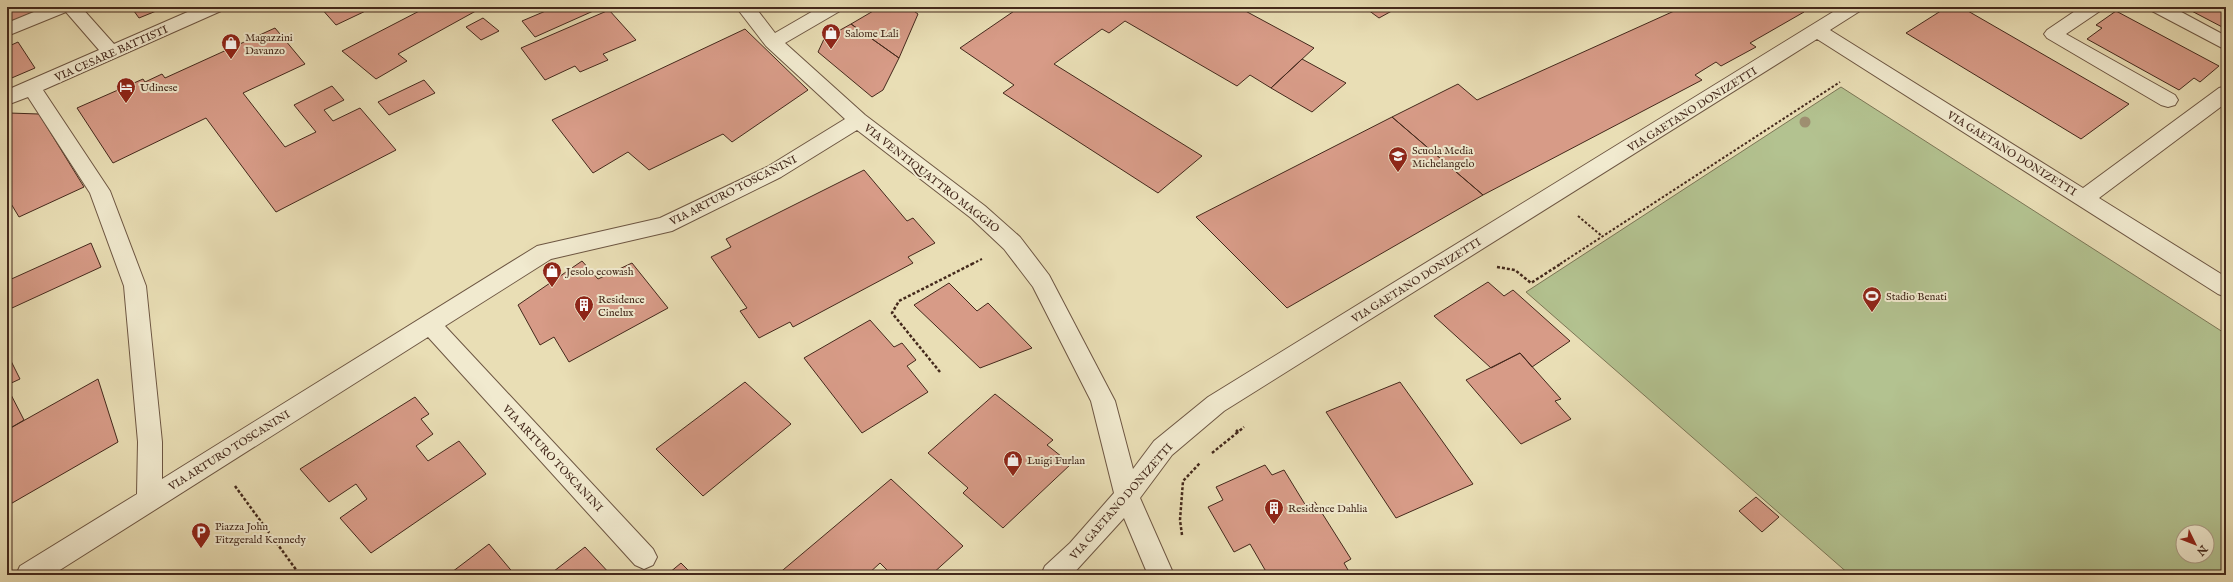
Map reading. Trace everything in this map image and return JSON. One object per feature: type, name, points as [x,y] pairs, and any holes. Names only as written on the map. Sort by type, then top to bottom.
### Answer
[{"type":"street","points":[[7,30],[62,7]]},
{"type":"street","points":[[71,7],[111,52]]},
{"type":"street","name":"VIA CESARE BATTISTI","points":[[7,98],[215,7]]},
{"type":"street","name":"VIA VENTIQUATTRO MAGGIO","points":[[745,7],[773,42],[858,120],[978,212],[1012,243],[1041,281],[1103,401],[1127,496],[1161,575]]},
{"type":"street","points":[[773,42],[834,7]]},
{"type":"street","name":"VIA GAETANO DONIZETTI","points":[[1054,575],[1079,551],[1127,496],[1163,448],[1216,404],[1818,31],[1854,7]]},
{"type":"street","points":[[2094,7],[2053,34],[2168,100]]},
{"type":"street","points":[[2158,7],[2226,44]]},
{"type":"street","name":"VIA GAETANO DONIZETTI","points":[[1818,31],[2226,288]]},
{"type":"street","points":[[32,88],[100,191],[135,286],[150,442],[149,500]]},
{"type":"street","name":"VIA GAETANO DONIZETTI","points":[[2084,198],[2226,93]]},
{"type":"street","name":"VIA ARTURO TOSCANINI","points":[[29,575],[545,252],[665,225],[774,172],[858,120]]},
{"type":"street","name":"VIA ARTURO TOSCANINI","points":[[430,324],[644,557]]},
{"type":"path","points":[[1492,266],[1515,270],[1531,283],[1841,82]]},
{"type":"path","points":[[940,372],[892,313],[900,301],[1012,243]]},
{"type":"path","points":[[1216,404],[1238,432]]},
{"type":"path","points":[[1183,542],[1180,520],[1183,481],[1201,463],[1250,422]]},
{"type":"path","points":[[232,483],[300,575]]},
{"type":"green space","name":"Stadio Benati","points":[[1841,87],[2226,334],[2226,575],[1850,575],[1526,292]]},
{"type":"building","points":[[7,7],[38,7],[41,9],[7,23]]},
{"type":"building","points":[[131,7],[166,7],[139,18]]},
{"type":"building","points":[[320,7],[374,7],[336,25]]},
{"type":"building","points":[[427,7],[483,7],[398,54],[407,61],[376,79],[342,51]]},
{"type":"building","points":[[555,7],[600,8],[535,37],[522,21]]},
{"type":"building","points":[[880,7],[908,7],[918,14],[899,58],[851,24]]},
{"type":"building","points":[[1020,7],[1238,7],[1314,48],[1271,88],[1250,75],[1237,86],[1125,21],[1109,33],[1102,29],[1054,64],[1202,156],[1158,193],[1003,93],[1014,85],[960,48]]},
{"type":"building","points":[[1364,7],[1399,7],[1379,18]]},
{"type":"building","points":[[1683,7],[1795,7],[1804,12],[1750,43],[1756,47],[1721,66],[1716,62],[1695,75],[1702,80],[1483,195],[1392,117],[1458,84],[1477,100]]},
{"type":"building","points":[[1947,7],[1961,7],[2129,104],[2081,139],[1906,33]]},
{"type":"building","points":[[2184,7],[2226,7],[2226,29]]},
{"type":"building","points":[[609,10],[636,40],[603,54],[608,60],[580,72],[575,66],[545,80],[521,48]]},
{"type":"building","points":[[2116,11],[2219,66],[2200,82],[2194,78],[2179,90],[2087,39],[2102,28],[2096,25]]},
{"type":"building","points":[[483,18],[499,31],[481,40],[466,27]]},
{"type":"building","points":[[851,24],[899,58],[883,90],[872,97],[818,52],[824,39]]},
{"type":"building","points":[[275,28],[305,64],[243,93],[285,147],[316,132],[294,105],[332,86],[344,100],[324,110],[333,121],[360,108],[396,150],[276,212],[206,118],[113,163],[77,108],[143,79],[145,82],[162,74],[165,78]]},
{"type":"building","points":[[745,29],[808,90],[732,142],[723,134],[649,170],[628,152],[593,173],[552,120]]},
{"type":"building","points":[[18,42],[35,68],[7,80],[7,47]]},
{"type":"building","points":[[1302,59],[1346,83],[1312,112],[1271,88]]},
{"type":"building","points":[[424,80],[435,93],[389,115],[378,102]]},
{"type":"building","points":[[7,114],[39,114],[84,187],[19,217],[7,197]]},
{"type":"building","points":[[1392,117],[1483,195],[1287,308],[1196,217]]},
{"type":"building","points":[[864,170],[907,221],[913,218],[935,243],[908,257],[913,263],[793,327],[790,322],[759,338],[740,311],[747,308],[711,257],[731,247],[726,239]]},
{"type":"building","points":[[91,243],[101,267],[12,308],[7,294],[7,281]]},
{"type":"building","name":"Residence Cinelux","points":[[582,261],[598,279],[632,263],[668,308],[569,362],[554,337],[540,345],[518,305]]},
{"type":"building","points":[[1488,282],[1504,296],[1513,290],[1570,341],[1532,367],[1520,353],[1491,368],[1434,316]]},
{"type":"building","points":[[949,283],[977,311],[988,303],[1032,348],[980,368],[914,305]]},
{"type":"building","points":[[870,320],[894,347],[902,343],[916,360],[907,366],[928,392],[862,433],[804,358]]},
{"type":"building","points":[[7,353],[20,379],[7,385]]},
{"type":"building","points":[[1520,353],[1561,399],[1555,401],[1571,419],[1521,444],[1466,380]]},
{"type":"building","points":[[98,379],[118,442],[7,506],[7,430]]},
{"type":"building","points":[[745,382],[791,424],[703,496],[656,449]]},
{"type":"building","points":[[1400,382],[1473,484],[1396,518],[1326,412]]},
{"type":"building","points":[[7,387],[24,420],[7,430]]},
{"type":"building","points":[[995,394],[1053,440],[1047,445],[1071,464],[1003,528],[963,493],[968,488],[928,453]]},
{"type":"building","points":[[415,397],[429,414],[421,419],[433,434],[416,446],[428,461],[459,441],[486,474],[371,553],[340,518],[367,499],[356,484],[329,502],[300,469]]},
{"type":"building","name":"Residence Dahlia","points":[[1265,465],[1272,475],[1284,470],[1306,506],[1315,502],[1351,559],[1344,563],[1348,570],[1343,573],[1344,575],[1268,575],[1250,544],[1234,552],[1208,507],[1223,500],[1216,487]]},
{"type":"building","points":[[891,479],[963,546],[931,575],[892,575],[880,563],[867,575],[777,575]]},
{"type":"building","points":[[1756,497],[1779,517],[1762,532],[1739,511]]},
{"type":"building","points":[[489,544],[515,575],[448,575]]},
{"type":"building","points":[[585,547],[611,575],[549,575]]},
{"type":"building","points":[[681,563],[693,575],[659,575],[669,573]]},
{"type":"place","name":"Salome Lali","points":[[831,50]]},
{"type":"place","name":"Magazzini Davanzo","points":[[231,60]]},
{"type":"place","name":"Udinese","points":[[126,104]]},
{"type":"place","name":"Scuola Media Michelangelo","points":[[1398,173]]},
{"type":"place","name":"Jesolo ecowash","points":[[552,288]]},
{"type":"place","name":"Stadio Benati","points":[[1872,313]]},
{"type":"place","name":"Residence Cinelux","points":[[584,322]]},
{"type":"place","name":"Luigi Furlan","points":[[1013,477]]},
{"type":"place","name":"Residence Dahlia","points":[[1274,525]]},
{"type":"place","name":"Piazza John Fitzgerald Kennedy","points":[[201,549]]}]
